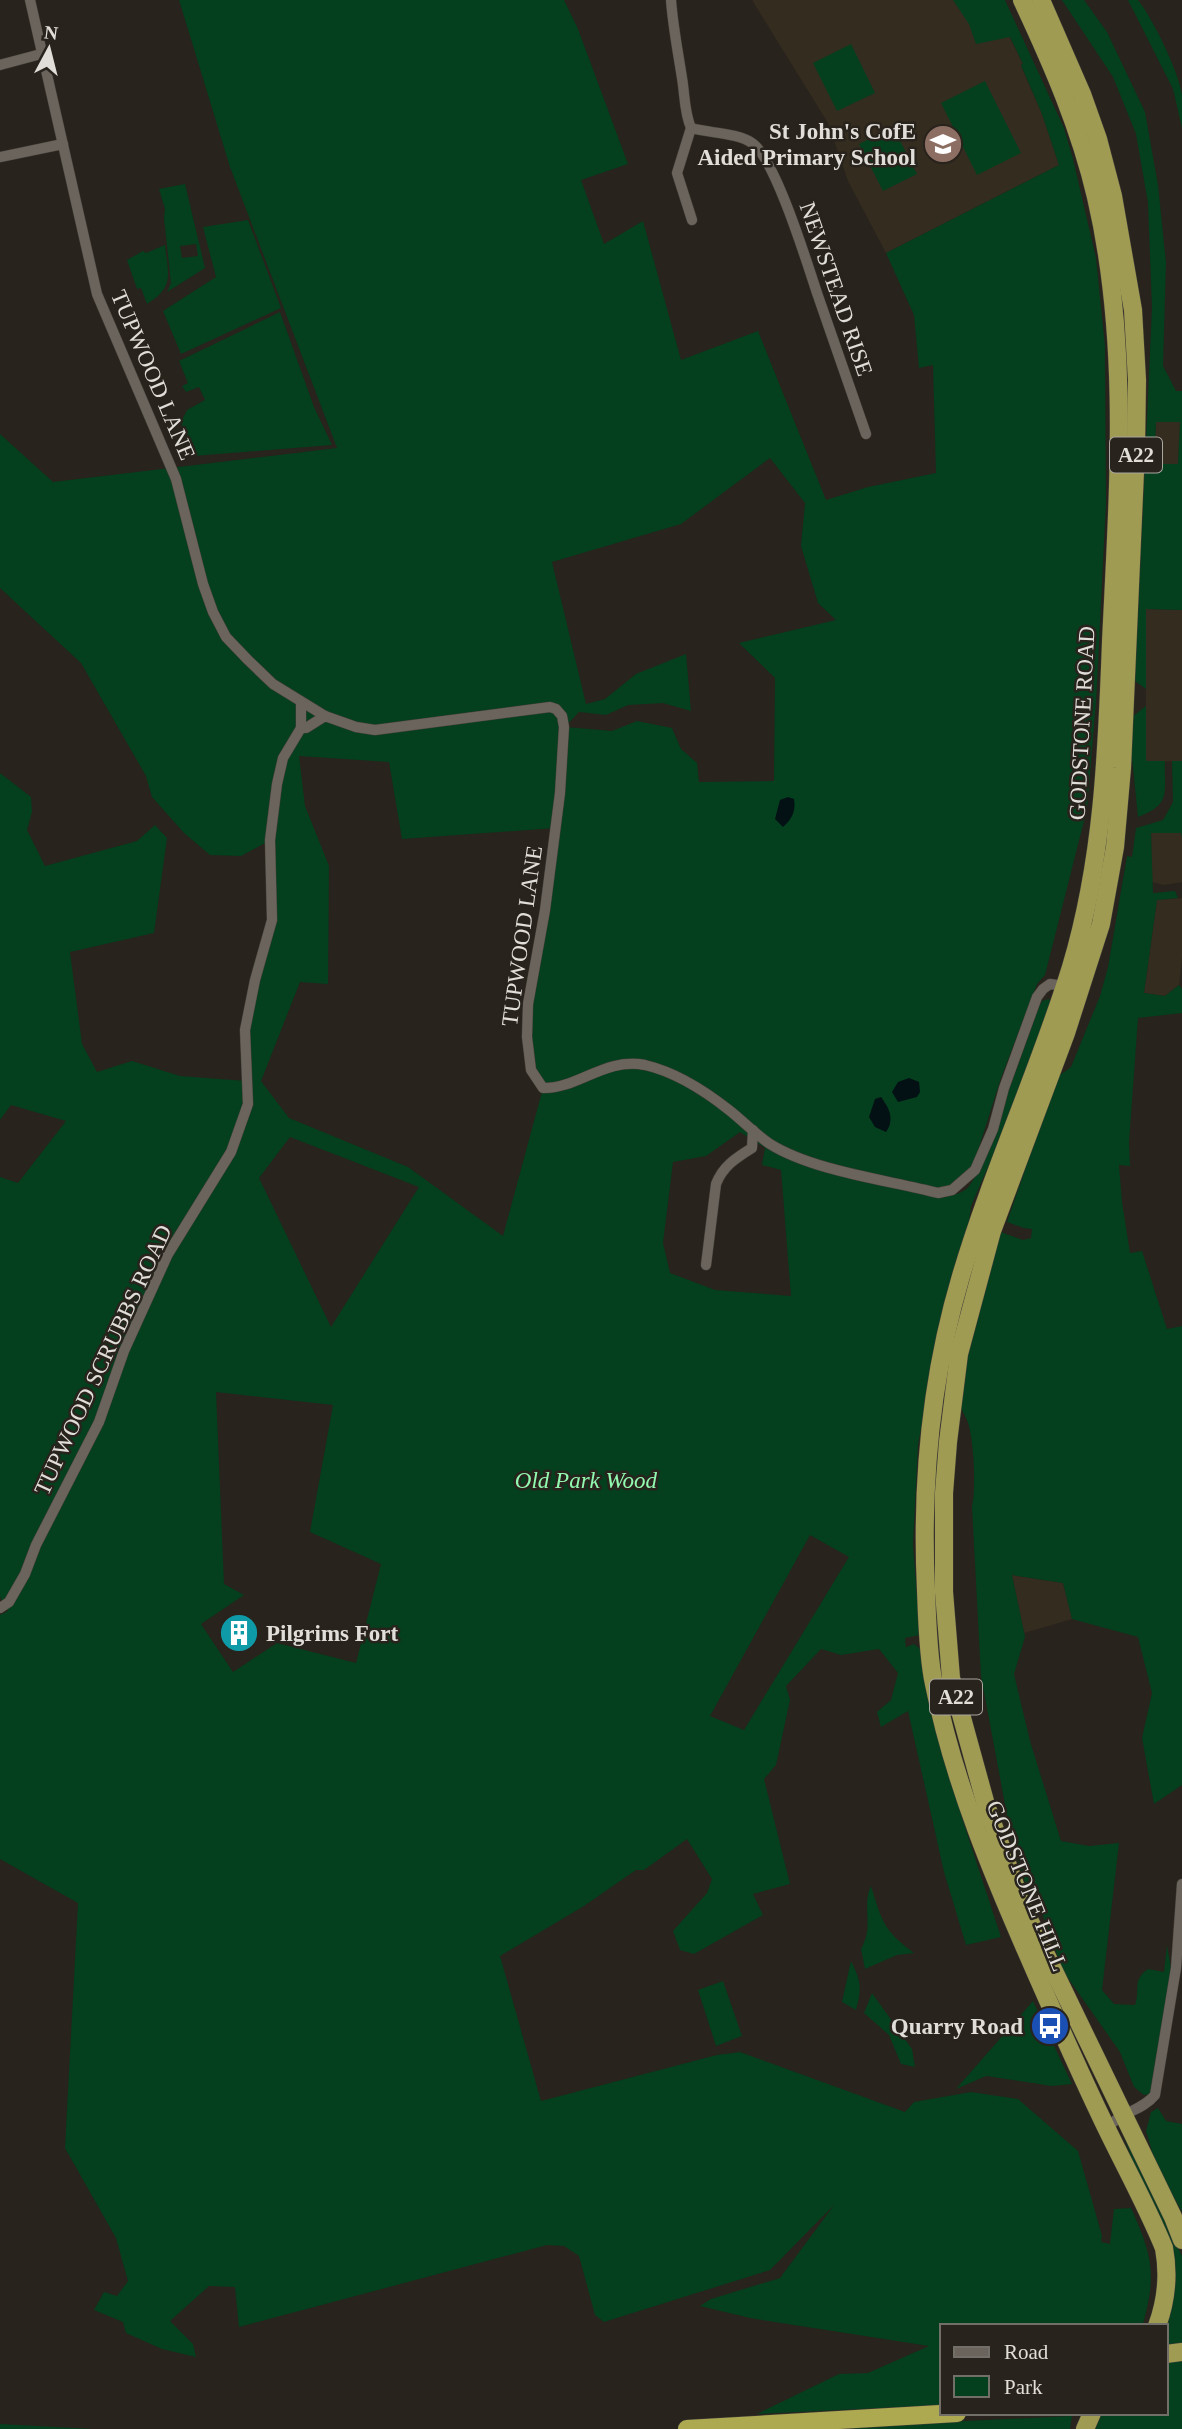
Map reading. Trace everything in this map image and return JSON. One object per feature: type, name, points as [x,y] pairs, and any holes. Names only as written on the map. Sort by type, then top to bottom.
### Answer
[{"type":"highway","name":"GODSTONE ROAD","points":[[930,1440],[939,1373],[960,1278],[1064,986],[1083,922],[1100,833],[1107,742],[1118,486],[1118,362],[1115,312],[1097,200],[1083,146],[1066,99],[1022,0]]},
{"type":"highway","name":"GODSTONE ROAD","points":[[953,1403],[962,1343],[992,1231],[1066,1033],[1101,924],[1115,847],[1122,768],[1136,449],[1137,380],[1133,310],[1113,196],[1098,139],[1082,94],[1041,0]]},
{"type":"highway","name":"GODSTONE HILL","points":[[953,1403],[944,1493],[944,1592],[951,1678],[986,1805],[1023,1907],[1182,2240]]},
{"type":"highway","name":"GODSTONE HILL","points":[[930,1440],[926,1479],[925,1590],[932,1679],[966,1805],[1007,1908],[1164,2248],[1168,2271],[1164,2307],[1158,2324]]},
{"type":"highway","points":[[687,2429],[940,2414]]},
{"type":"street","name":"TUPWOOD LANE","points":[[30,0],[97,294],[176,479],[203,584],[226,637],[273,684],[325,716],[356,727],[375,730],[543,708],[556,709],[562,716],[564,727],[560,793],[545,910],[528,1004],[527,1037],[531,1070],[543,1088],[556,1088],[599,1069],[629,1064],[644,1065],[689,1083],[719,1102],[771,1144],[832,1169],[938,1193],[952,1190],[975,1170],[993,1129],[1004,1088],[1037,998],[1042,989],[1050,984],[1064,986]]},
{"type":"street","points":[[671,0],[686,117],[691,128],[677,173],[692,220]]},
{"type":"street","points":[[0,65],[41,54]]},
{"type":"street","name":"NEWSTEAD RISE","points":[[691,128],[741,137],[754,144],[764,157],[788,208],[866,434]]},
{"type":"street","points":[[0,157],[63,144]]},
{"type":"street","points":[[301,702],[300,729],[325,716]]},
{"type":"street","name":"TUPWOOD SCRUBBS ROAD","points":[[5,1605],[99,1422],[124,1351],[167,1254],[232,1152],[248,1104],[245,1030],[255,980],[272,920],[270,840],[277,784],[283,758],[300,729]]},
{"type":"street","points":[[706,1265],[716,1184],[721,1172],[734,1159],[752,1148],[753,1130]]},
{"type":"street","points":[[1107,2128],[1122,2115],[1149,2103],[1155,2095],[1176,1968],[1182,1884]]},
{"type":"shaded area","name":"St John's CofE Aided Primary School","points":[[752,0],[991,0],[1023,64],[1021,66],[1042,114],[1059,165],[886,253],[848,181],[828,123]]},
{"type":"shaded area","points":[[1156,421],[1180,422],[1178,464],[1154,464]]},
{"type":"shaded area","points":[[1146,609],[1182,610],[1182,761],[1146,762]]},
{"type":"shaded area","points":[[788,797],[794,799],[794,811],[783,827],[775,819],[780,800]]},
{"type":"shaded area","points":[[1151,833],[1182,833],[1182,882],[1164,885],[1152,882]]},
{"type":"shaded area","points":[[1182,898],[1179,985],[1165,996],[1144,993],[1157,900]]},
{"type":"shaded area","points":[[909,1078],[919,1082],[920,1092],[917,1097],[898,1102],[892,1092],[898,1082]]},
{"type":"shaded area","points":[[881,1097],[890,1114],[886,1132],[875,1127],[869,1117],[875,1099]]},
{"type":"shaded area","points":[[1012,1575],[1063,1583],[1072,1619],[1024,1633]]},
{"type":"green space","name":"Old Park Wood","points":[[179,0],[564,0],[578,29],[628,164],[581,180],[604,244],[643,221],[681,360],[758,331],[826,500],[868,487],[936,473],[933,365],[919,368],[914,315],[886,253],[1059,165],[1042,114],[1021,65],[1023,64],[1010,37],[976,44],[969,24],[953,0],[1005,0],[1064,128],[1073,159],[1096,258],[1105,346],[1106,503],[1096,702],[1087,809],[1045,975],[1037,984],[1001,1078],[973,1166],[952,1186],[938,1188],[893,1178],[899,1187],[932,1195],[949,1196],[967,1188],[981,1167],[1039,1007],[1042,1001],[1049,999],[1053,1004],[1021,1091],[971,1206],[966,1246],[938,1335],[918,1445],[913,1545],[920,1635],[905,1638],[906,1647],[914,1644],[925,1653],[928,1696],[962,1818],[1001,1937],[966,1945],[944,1872],[908,1711],[881,1727],[877,1712],[891,1700],[898,1673],[879,1649],[841,1655],[821,1649],[786,1686],[790,1700],[776,1765],[764,1779],[790,1884],[753,1894],[763,1915],[694,1954],[680,1950],[673,1931],[707,1893],[712,1879],[687,1839],[644,1870],[636,1870],[584,1906],[500,1956],[541,2101],[717,2055],[740,2052],[905,2112],[914,2102],[971,2092],[1018,2099],[1078,2151],[1102,2236],[1101,2242],[1110,2244],[1114,2209],[1131,2208],[1144,2239],[1151,2277],[1143,2324],[940,2324],[940,2405],[757,2414],[839,2374],[868,2373],[929,2346],[750,2318],[700,2306],[711,2299],[780,2278],[834,2205],[770,2270],[604,2322],[595,2315],[579,2256],[564,2246],[547,2245],[239,2327],[235,2287],[209,2286],[170,2321],[193,2344],[196,2357],[162,2349],[126,2333],[123,2322],[94,2310],[104,2292],[117,2296],[128,2281],[116,2238],[65,2148],[78,1903],[0,1859],[0,1615],[8,1611],[0,1597],[0,1177],[18,1183],[66,1121],[11,1105],[0,1120],[0,773],[31,797],[32,812],[27,830],[45,866],[137,841],[155,825],[167,838],[154,933],[70,952],[82,1044],[97,1072],[132,1061],[180,1076],[246,1081],[245,1030],[272,920],[269,841],[241,856],[210,855],[184,833],[152,797],[146,776],[81,663],[0,588],[0,434],[53,482],[337,448],[230,167]],"holes":[[[770,458],[805,503],[801,546],[818,603],[836,620],[739,643],[775,678],[774,781],[699,782],[697,763],[681,749],[672,728],[637,721],[612,731],[565,727],[579,712],[606,715],[628,705],[663,703],[691,711],[686,654],[636,674],[605,699],[586,704],[552,562],[681,524]],[[299,756],[389,762],[402,839],[555,828],[528,1004],[531,1070],[543,1088],[503,1236],[408,1167],[289,1118],[261,1081],[300,982],[328,984],[329,866],[305,806]],[[740,1132],[765,1148],[762,1165],[781,1170],[791,1296],[715,1290],[670,1273],[663,1243],[673,1162],[706,1156]],[[290,1137],[419,1187],[331,1327],[259,1178]],[[216,1392],[333,1405],[310,1532],[381,1564],[356,1663],[277,1643],[233,1672],[201,1624],[244,1595],[224,1584]],[[810,1535],[849,1557],[744,1730],[710,1716]]]},
{"type":"green space","points":[[1062,0],[1084,0],[1107,32],[1145,112],[1158,185],[1166,263],[1163,366],[1176,391],[1182,391],[1182,610],[1146,609],[1146,689],[1135,681],[1152,308],[1148,203],[1136,134],[1113,77]],"holes":[[[1156,422],[1180,422],[1178,464],[1154,464]]]},
{"type":"green space","points":[[1128,0],[1138,0],[1171,60],[1182,95],[1182,128],[1173,89]]},
{"type":"green space","points":[[851,44],[875,93],[837,111],[813,63]]},
{"type":"green space","points":[[985,81],[1021,153],[977,175],[941,103]]},
{"type":"green space","points":[[893,127],[917,174],[883,191],[859,144]]},
{"type":"green space","points":[[185,184],[205,268],[167,292],[171,283],[165,209],[159,189]],"holes":[[[196,244],[198,256],[182,258],[180,246]]]},
{"type":"green space","points":[[248,220],[281,308],[181,354],[163,311],[216,277],[203,227]]},
{"type":"green space","points":[[165,245],[168,272],[166,286],[147,304],[141,288],[137,289],[127,260],[143,251],[146,253]]},
{"type":"green space","points":[[280,312],[314,407],[332,445],[181,457],[182,420],[187,410],[205,400],[199,387],[186,392],[182,386],[188,383],[179,361]]},
{"type":"green space","points":[[1146,706],[1146,761],[1165,761],[1165,789],[1161,802],[1138,817],[1132,758],[1132,717]]},
{"type":"green space","points":[[1172,761],[1182,761],[1182,838],[1181,833],[1151,833],[1153,893],[1175,891],[1178,898],[1157,900],[1144,993],[1165,996],[1179,985],[1182,989],[1182,1013],[1138,1018],[1129,1142],[1130,1166],[1119,1165],[1130,1253],[1142,1251],[1167,1329],[1182,1326],[1182,1785],[1154,1804],[1142,1738],[1152,1693],[1138,1637],[1072,1619],[1063,1583],[1012,1575],[1025,1637],[1014,1674],[1030,1741],[1061,1841],[1089,1846],[1119,1843],[1102,1990],[1114,2004],[1135,2005],[1138,1981],[1143,1973],[1148,1969],[1164,1972],[1167,1945],[1171,1968],[1154,2084],[1152,2094],[1144,2095],[1134,2087],[1120,2052],[1063,1971],[1042,1913],[1039,1892],[1027,1889],[1012,1842],[981,1676],[972,1507],[973,1456],[969,1426],[960,1401],[969,1336],[998,1231],[1023,1240],[1031,1238],[1032,1229],[1007,1222],[1057,1077],[1071,1067],[1100,996],[1108,967],[1127,856],[1132,857],[1136,828],[1163,820],[1173,802]]},
{"type":"green space","points":[[871,1886],[885,1924],[896,1938],[914,1953],[897,1955],[865,1969],[861,1949],[867,1932],[867,1901]]},
{"type":"green space","points":[[851,1961],[860,1985],[856,2010],[842,2002]]},
{"type":"green space","points":[[723,1981],[742,2036],[716,2046],[698,1990]]},
{"type":"green space","points":[[872,1993],[912,2049],[915,2067],[901,2064],[889,2035],[864,2013]]},
{"type":"green space","points":[[1033,2001],[1072,2084],[1052,2086],[986,2076],[956,2089]]},
{"type":"green space","points":[[1158,2108],[1166,2121],[1182,2124],[1182,2212],[1156,2165],[1146,2131],[1151,2112]]},
{"type":"green space","points":[[1123,2135],[1182,2256],[1182,2347],[1168,2348],[1166,2324],[1173,2293],[1140,2180]]},
{"type":"green space","points":[[1182,2359],[1182,2429],[1095,2429],[1100,2415],[1168,2415],[1168,2362]]},
{"type":"green space","points":[[1072,2416],[1070,2429],[796,2429]]},
{"type":"green space","points":[[0,2424],[93,2429],[0,2429]]},
{"type":"place","name":"St John's CofE Aided Primary School","points":[[943,144]]},
{"type":"place","name":"Pilgrims Fort","points":[[239,1633]]},
{"type":"place","name":"Quarry Road","points":[[1050,2026]]}]
